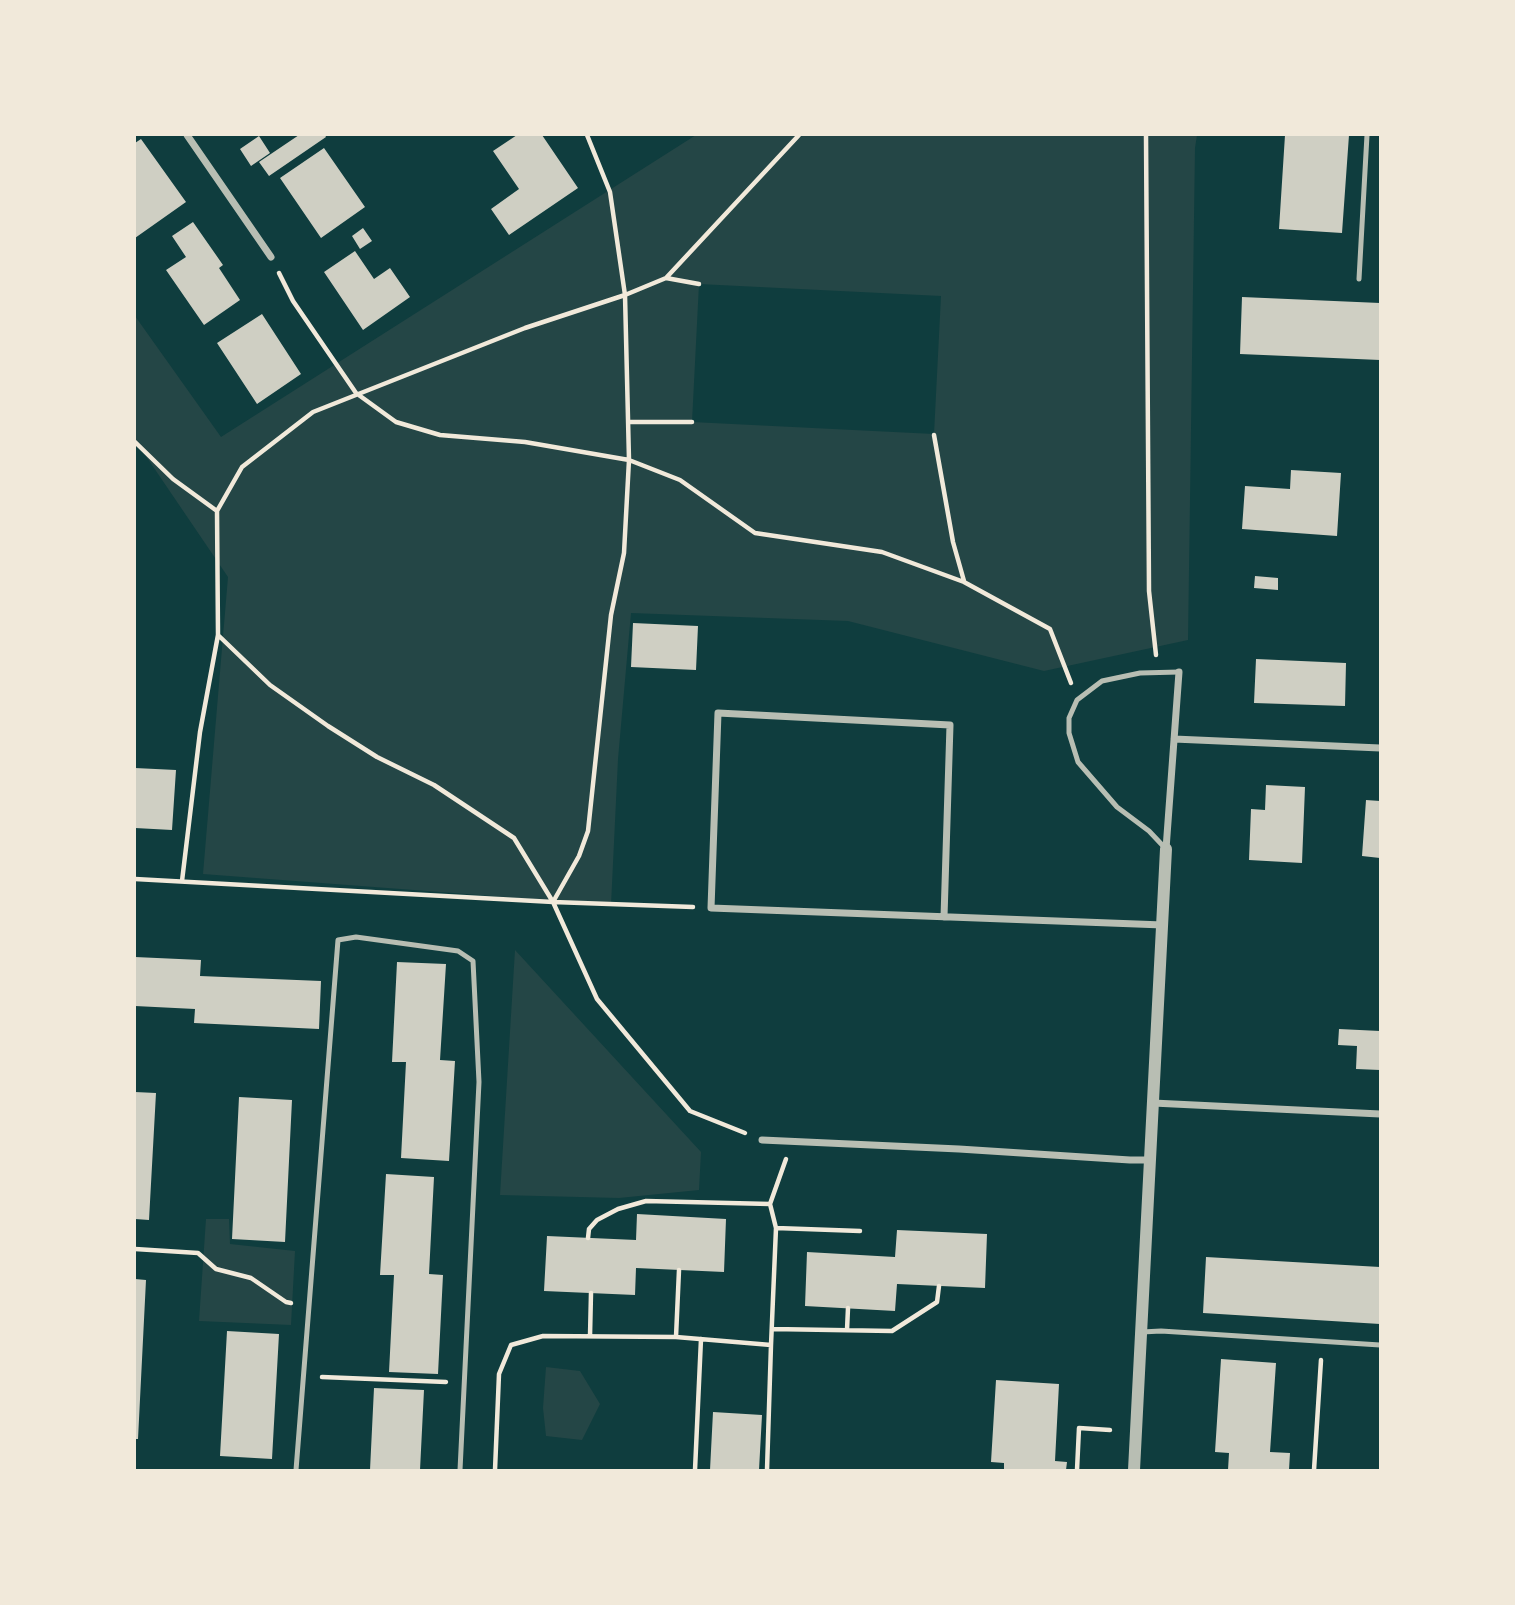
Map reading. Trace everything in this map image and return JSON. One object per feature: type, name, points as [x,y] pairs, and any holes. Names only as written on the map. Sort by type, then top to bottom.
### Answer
[{"type":"street","points":[[187,135],[271,257]]},
{"type":"street","points":[[1134,1470],[1166,849],[1179,673]]},
{"type":"street","points":[[944,917],[950,725],[719,713],[711,908],[944,917],[1163,925]]},
{"type":"street","points":[[1174,739],[1380,748]]},
{"type":"street","points":[[1153,1103],[1380,1114]]},
{"type":"street","points":[[762,1140],[1150,1160]]},
{"type":"lane","points":[[1359,279],[1367,135]]},
{"type":"lane","points":[[1166,849],[1149,831],[1117,807],[1078,762],[1072,746],[1069,718],[1077,700],[1102,681],[1119,676],[1179,673]]},
{"type":"lane","points":[[296,1470],[338,940],[356,937],[458,951],[473,961],[479,1082],[460,1470]]},
{"type":"lane","points":[[1141,1332],[1380,1345]]},
{"type":"path","points":[[553,902],[579,856],[588,831],[611,615],[624,553],[629,460],[625,295],[610,192],[587,135]]},
{"type":"path","points":[[182,881],[200,732],[218,635],[217,511],[242,467],[313,412],[525,328],[625,295],[666,278],[799,135]]},
{"type":"path","points":[[1146,135],[1149,591],[1158,672]]},
{"type":"path","points":[[271,257],[293,301],[356,393],[396,422],[440,435],[525,442],[629,460],[680,480],[755,533],[882,552],[964,582],[1049,629],[1077,700]]},
{"type":"path","points":[[666,278],[699,284]]},
{"type":"path","points":[[629,422],[692,422]]},
{"type":"path","points":[[934,435],[953,541],[964,582]]},
{"type":"path","points":[[135,442],[173,479],[217,511]]},
{"type":"path","points":[[218,635],[270,685],[328,726],[377,757],[434,785],[514,838],[553,902],[597,999],[690,1111],[762,1140]]},
{"type":"path","points":[[135,879],[711,908]]},
{"type":"path","points":[[766,1470],[776,1228],[770,1204],[792,1142]]},
{"type":"path","points":[[588,1238],[589,1229],[597,1220],[618,1209],[646,1201],[770,1204]]},
{"type":"path","points":[[776,1228],[860,1231]]},
{"type":"path","points":[[135,1249],[198,1254],[216,1269],[251,1278],[286,1302],[309,1307]]},
{"type":"path","points":[[676,1337],[679,1270]]},
{"type":"path","points":[[772,1329],[892,1331],[937,1302],[939,1286]]},
{"type":"path","points":[[590,1336],[591,1293]]},
{"type":"path","points":[[847,1330],[848,1308]]},
{"type":"path","points":[[495,1470],[499,1374],[511,1345],[543,1336],[590,1336],[676,1337],[771,1345]]},
{"type":"path","points":[[695,1470],[701,1339]]},
{"type":"path","points":[[1314,1470],[1322,1341]]},
{"type":"path","points":[[303,1376],[464,1383]]},
{"type":"path","points":[[1077,1470],[1079,1428],[1110,1430]]},
{"type":"shaded area","points":[[696,135],[1197,135],[1188,640],[1044,671],[848,621],[631,613],[618,759],[611,905],[203,874],[228,577],[135,440],[135,316],[221,437]],"holes":[[[699,284],[941,296],[934,434],[692,422]]]},
{"type":"shaded area","points":[[515,950],[701,1152],[699,1190],[619,1198],[500,1195]]},
{"type":"shaded area","points":[[206,1219],[229,1219],[230,1244],[295,1251],[291,1325],[199,1321]]},
{"type":"shaded area","points":[[546,1367],[580,1371],[600,1404],[582,1440],[546,1436],[543,1408]]},
{"type":"building","points":[[299,135],[326,137],[269,176],[259,162]]},
{"type":"building","points":[[517,135],[542,135],[578,188],[509,235],[491,209],[519,189],[493,151]]},
{"type":"building","points":[[1285,135],[1349,135],[1342,233],[1279,229]]},
{"type":"building","points":[[259,136],[270,153],[251,166],[240,149]]},
{"type":"building","points":[[141,139],[186,202],[135,238],[135,143]]},
{"type":"building","points":[[324,148],[365,207],[321,238],[280,178]]},
{"type":"building","points":[[193,222],[223,265],[219,268],[240,300],[204,325],[166,270],[186,257],[172,236]]},
{"type":"building","points":[[363,228],[372,241],[360,249],[352,236]]},
{"type":"building","points":[[355,251],[374,279],[390,268],[410,297],[363,330],[324,272]]},
{"type":"building","points":[[1242,297],[1380,303],[1380,360],[1240,354]]},
{"type":"building","points":[[262,314],[301,374],[257,404],[217,343]]},
{"type":"building","points":[[1291,470],[1341,473],[1337,536],[1242,529],[1245,486],[1290,489]]},
{"type":"building","points":[[1255,576],[1278,578],[1278,590],[1254,588]]},
{"type":"building","points":[[633,623],[698,626],[696,670],[631,667]]},
{"type":"building","points":[[1256,659],[1346,663],[1345,706],[1254,703]]},
{"type":"building","points":[[135,768],[176,770],[172,830],[135,828]]},
{"type":"building","points":[[1266,785],[1305,787],[1302,863],[1249,860],[1251,809],[1265,810]]},
{"type":"building","points":[[1366,800],[1380,801],[1380,858],[1362,856]]},
{"type":"building","points":[[135,957],[201,960],[200,976],[321,981],[319,1029],[194,1023],[195,1009],[135,1006]]},
{"type":"building","points":[[397,962],[446,964],[440,1060],[455,1061],[449,1161],[401,1158],[406,1062],[392,1062]]},
{"type":"building","points":[[1339,1029],[1380,1031],[1380,1070],[1356,1069],[1357,1046],[1338,1045]]},
{"type":"building","points":[[135,1092],[156,1093],[149,1220],[135,1219]]},
{"type":"building","points":[[239,1097],[292,1100],[285,1242],[232,1239]]},
{"type":"building","points":[[386,1174],[434,1177],[429,1274],[443,1275],[438,1374],[389,1372],[394,1275],[380,1275]]},
{"type":"building","points":[[637,1214],[726,1219],[724,1272],[636,1268],[635,1295],[544,1291],[547,1236],[636,1240]]},
{"type":"building","points":[[897,1230],[987,1234],[985,1288],[897,1284],[895,1311],[805,1306],[807,1252],[895,1257]]},
{"type":"building","points":[[1206,1257],[1380,1267],[1380,1324],[1203,1313]]},
{"type":"building","points":[[135,1279],[146,1280],[138,1439],[135,1439]]},
{"type":"building","points":[[227,1331],[279,1334],[272,1459],[220,1456]]},
{"type":"building","points":[[1221,1359],[1276,1363],[1270,1452],[1290,1453],[1289,1470],[1228,1470],[1229,1453],[1215,1452]]},
{"type":"building","points":[[996,1380],[1059,1384],[1055,1461],[1067,1462],[1066,1470],[1004,1470],[1004,1463],[991,1462]]},
{"type":"building","points":[[374,1388],[424,1390],[420,1470],[370,1470]]},
{"type":"building","points":[[713,1412],[762,1415],[759,1470],[710,1470]]}]
